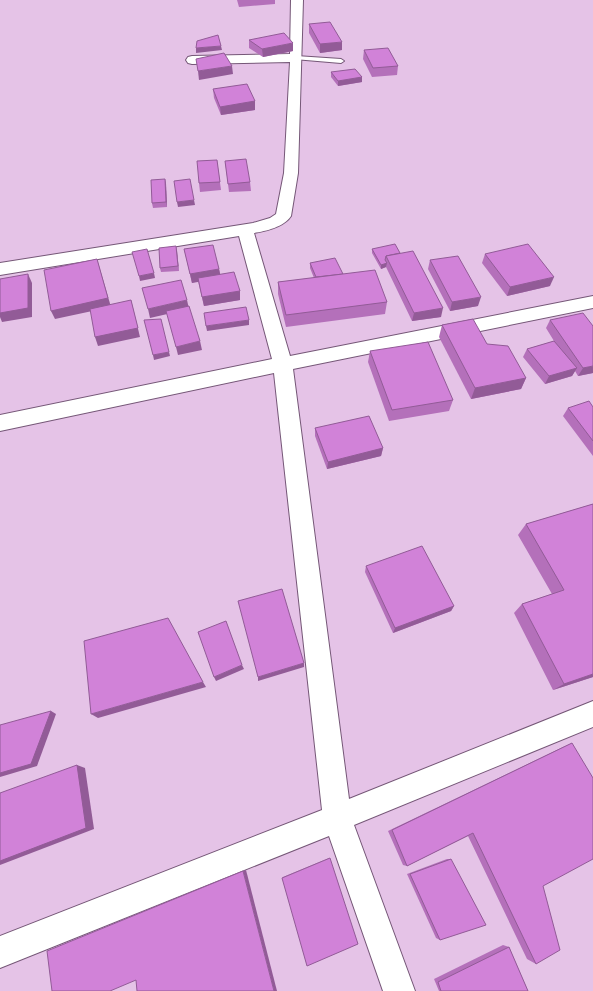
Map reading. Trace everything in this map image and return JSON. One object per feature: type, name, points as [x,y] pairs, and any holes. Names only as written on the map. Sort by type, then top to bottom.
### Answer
[{"type":"street","points":[[0,269],[256,228],[276,221],[283,216],[291,173],[297,0]]},
{"type":"street","points":[[192,60],[296,58]]},
{"type":"street","points":[[245,230],[283,364],[337,818],[400,991]]},
{"type":"street","points":[[0,423],[283,364],[584,304],[588,323]]},
{"type":"street","points":[[0,952],[593,714]]},
{"type":"lane","points":[[296,58],[340,61]]},
{"type":"building","points":[[330,22],[342,42],[320,44],[309,24]]},
{"type":"building","points":[[284,33],[293,43],[262,49],[249,40]]},
{"type":"building","points":[[218,35],[221,46],[196,48],[197,41]]},
{"type":"building","points":[[388,48],[398,66],[373,68],[364,50]]},
{"type":"building","points":[[224,53],[232,66],[198,71],[196,59]]},
{"type":"building","points":[[355,69],[362,77],[338,81],[331,72]]},
{"type":"building","points":[[247,84],[255,101],[220,107],[213,89]]},
{"type":"building","points":[[246,159],[250,182],[228,184],[225,161]]},
{"type":"building","points":[[217,160],[220,182],[199,183],[197,161]]},
{"type":"building","points":[[165,179],[166,202],[152,203],[151,180]]},
{"type":"building","points":[[190,179],[194,200],[177,202],[174,181]]},
{"type":"building","points":[[395,244],[400,253],[386,256],[385,260],[387,263],[381,265],[372,249]]},
{"type":"building","points":[[528,244],[554,277],[510,287],[485,254]]},
{"type":"building","points":[[213,245],[219,269],[190,274],[184,249]]},
{"type":"building","points":[[176,246],[178,266],[160,268],[159,248]]},
{"type":"building","points":[[147,249],[154,273],[139,276],[132,252]]},
{"type":"building","points":[[413,251],[443,308],[414,313],[386,256]]},
{"type":"building","points":[[458,256],[481,297],[452,302],[430,260]]},
{"type":"building","points":[[335,258],[343,274],[316,277],[310,263]]},
{"type":"building","points":[[97,259],[108,298],[51,311],[44,270]]},
{"type":"building","points":[[375,270],[387,302],[286,315],[278,282]]},
{"type":"building","points":[[234,272],[240,291],[202,297],[198,278]]},
{"type":"building","points":[[28,274],[28,308],[0,313],[0,279]]},
{"type":"building","points":[[181,280],[187,300],[148,309],[142,288]]},
{"type":"building","points":[[131,300],[138,328],[95,337],[90,309]]},
{"type":"building","points":[[189,306],[200,341],[176,347],[166,311]]},
{"type":"building","points":[[246,307],[249,320],[206,326],[204,313]]},
{"type":"building","points":[[583,313],[593,326],[593,366],[583,368],[550,320]]},
{"type":"building","points":[[161,319],[169,352],[153,355],[144,320]]},
{"type":"building","points":[[473,319],[487,344],[508,346],[526,378],[475,388],[442,325]]},
{"type":"building","points":[[554,341],[577,368],[549,376],[527,349]]},
{"type":"building","points":[[428,342],[453,400],[392,410],[370,351]]},
{"type":"building","points":[[589,401],[593,407],[593,441],[568,408]]},
{"type":"building","points":[[369,416],[383,448],[328,462],[315,428]]},
{"type":"building","points":[[593,504],[593,674],[564,684],[522,604],[564,590],[526,524]]},
{"type":"building","points":[[422,546],[454,606],[395,628],[366,566]]},
{"type":"building","points":[[282,589],[304,663],[258,677],[238,601]]},
{"type":"building","points":[[168,618],[203,682],[91,714],[84,641]]},
{"type":"building","points":[[226,621],[242,665],[214,677],[198,632]]},
{"type":"building","points":[[51,711],[31,764],[0,773],[0,725]]},
{"type":"building","points":[[572,743],[593,778],[593,859],[543,886],[560,950],[536,964],[473,833],[407,866],[392,830]]},
{"type":"building","points":[[77,765],[86,828],[0,861],[0,793]]},
{"type":"building","points":[[330,858],[358,944],[307,966],[282,878]]},
{"type":"building","points":[[451,859],[486,925],[440,940],[410,874]]},
{"type":"building","points":[[243,871],[274,991],[137,991],[136,980],[110,991],[52,991],[47,951]]},
{"type":"building","points":[[509,947],[528,991],[441,991],[438,982]]}]
